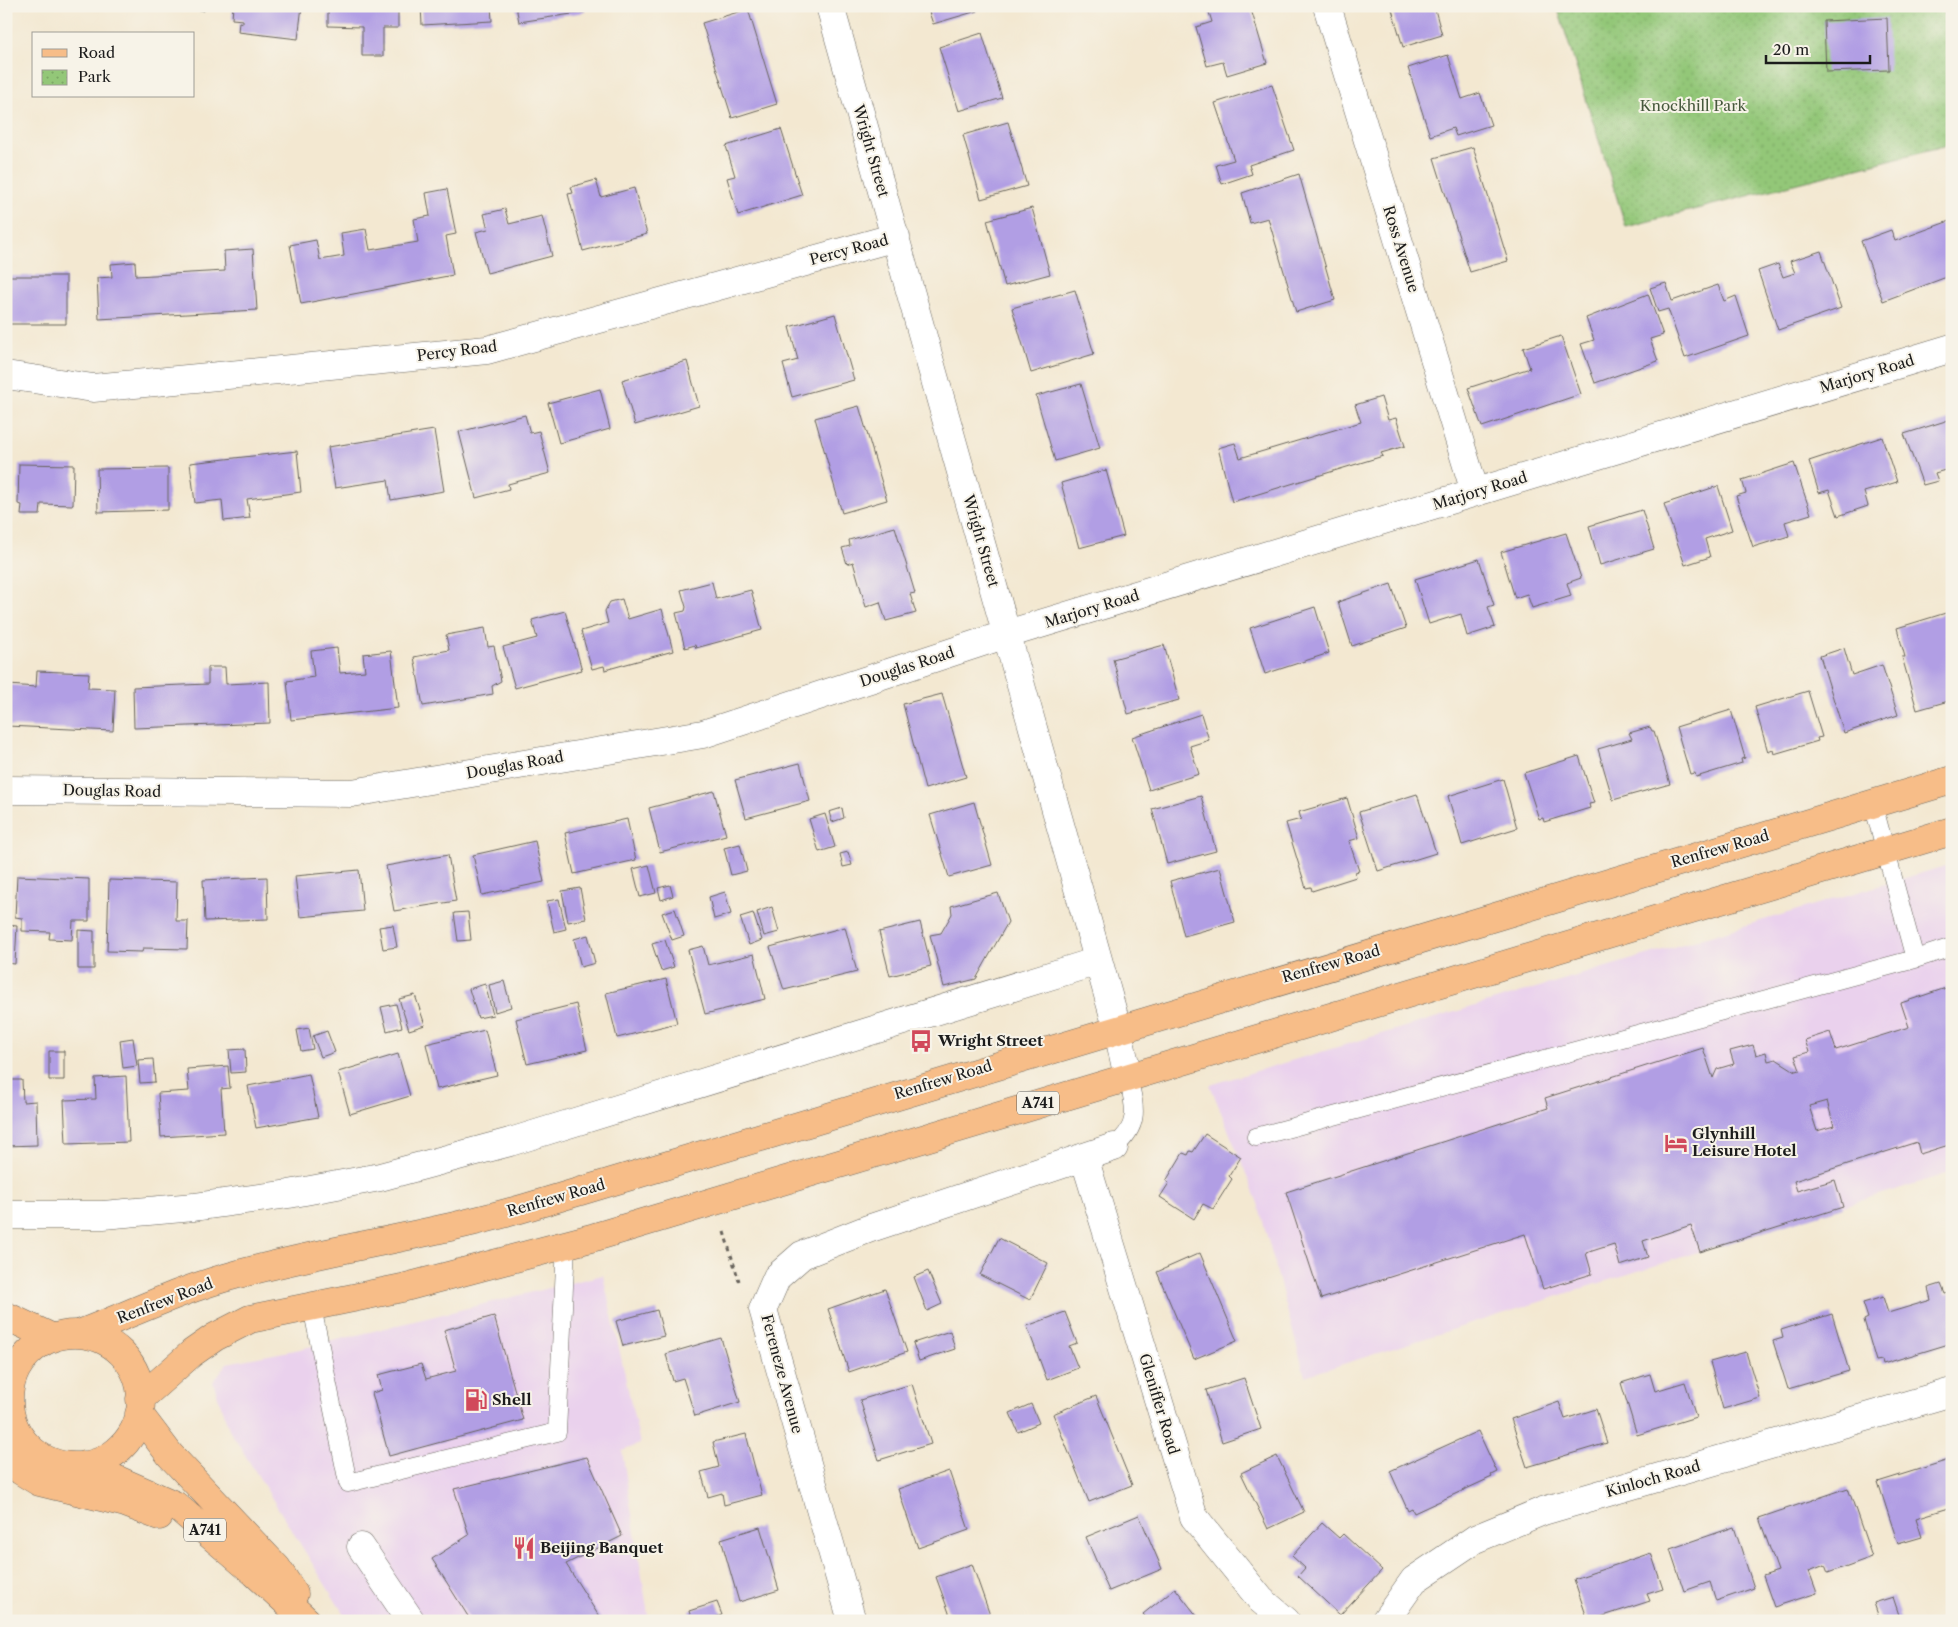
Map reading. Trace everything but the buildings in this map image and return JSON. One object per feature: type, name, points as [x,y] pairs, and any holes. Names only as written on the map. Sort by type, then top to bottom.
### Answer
[{"type":"main road","name":"Renfrew Road","points":[[66,1336],[192,1288],[232,1275],[400,1239],[524,1208],[1117,1028],[1952,780]]},
{"type":"main road","name":"A741","points":[[311,1621],[277,1568],[170,1455],[140,1406],[192,1353],[214,1336],[250,1319],[402,1288],[566,1244],[1952,831]]},
{"type":"main road","points":[[6,1316],[66,1336],[95,1337],[122,1354],[132,1368],[138,1383],[140,1406],[132,1432],[120,1448],[103,1459],[84,1465],[66,1465],[49,1461],[33,1452],[21,1438],[12,1422],[7,1404],[11,1383],[19,1364],[34,1348],[66,1336]]},
{"type":"main road","name":"A741","points":[[6,1455],[21,1470],[39,1482],[151,1513],[190,1529],[234,1555]]},
{"type":"main road","name":"A741","points":[[84,1465],[175,1506],[234,1555],[307,1621]]},
{"type":"street","name":"Wright Street","points":[[830,6],[1008,634],[1117,1028],[1128,1077]]},
{"type":"street","name":"Ross Avenue","points":[[1327,6],[1475,492]]},
{"type":"street","name":"Percy Road","points":[[6,375],[93,388],[488,350],[896,237]]},
{"type":"street","name":"Marjory Road","points":[[1008,634],[1952,348]]},
{"type":"street","name":"Douglas Road","points":[[6,790],[352,793],[703,734],[1008,634]]},
{"type":"street","points":[[6,1215],[103,1214],[194,1207],[290,1194],[380,1177],[510,1142],[1098,961]]},
{"type":"street","name":"Fereneze Avenue","points":[[852,1621],[763,1309],[777,1277],[802,1255],[868,1228],[1114,1147]]},
{"type":"street","name":"Gleniffer Road","points":[[1084,1157],[1194,1517],[1261,1600],[1286,1621]]},
{"type":"street","name":"Kinloch Road","points":[[1385,1621],[1414,1580],[1475,1538],[1526,1518],[1952,1392]]},
{"type":"street","points":[[361,1547],[410,1621]]},
{"type":"lane","points":[[1873,804],[1915,958]]},
{"type":"lane","points":[[1256,1137],[1952,947]]},
{"type":"lane","points":[[1114,1147],[1126,1138],[1133,1125],[1135,1105],[1128,1077]]},
{"type":"lane","points":[[312,1306],[348,1484],[557,1432],[566,1244]]},
{"type":"path","points":[[1941,6],[1952,18]]},
{"type":"path","points":[[714,1200],[741,1288],[767,1323]]},
{"type":"shaded area","points":[[1952,864],[1952,1172],[1305,1376],[1258,1203],[1210,1085]]},
{"type":"shaded area","points":[[603,1275],[640,1444],[622,1451],[649,1621],[348,1621],[229,1429],[213,1382],[227,1363],[300,1349]]},
{"type":"green space","name":"Knockhill Park","points":[[1557,6],[1952,6],[1952,144],[1626,227]]},
{"type":"place","name":"Wright Street","points":[[921,1041]]},
{"type":"place","name":"Glynhill Leisure Hotel","points":[[1676,1143]]},
{"type":"place","name":"Shell","points":[[476,1400]]},
{"type":"place","name":"Beijing Banquet","points":[[524,1548]]}]
